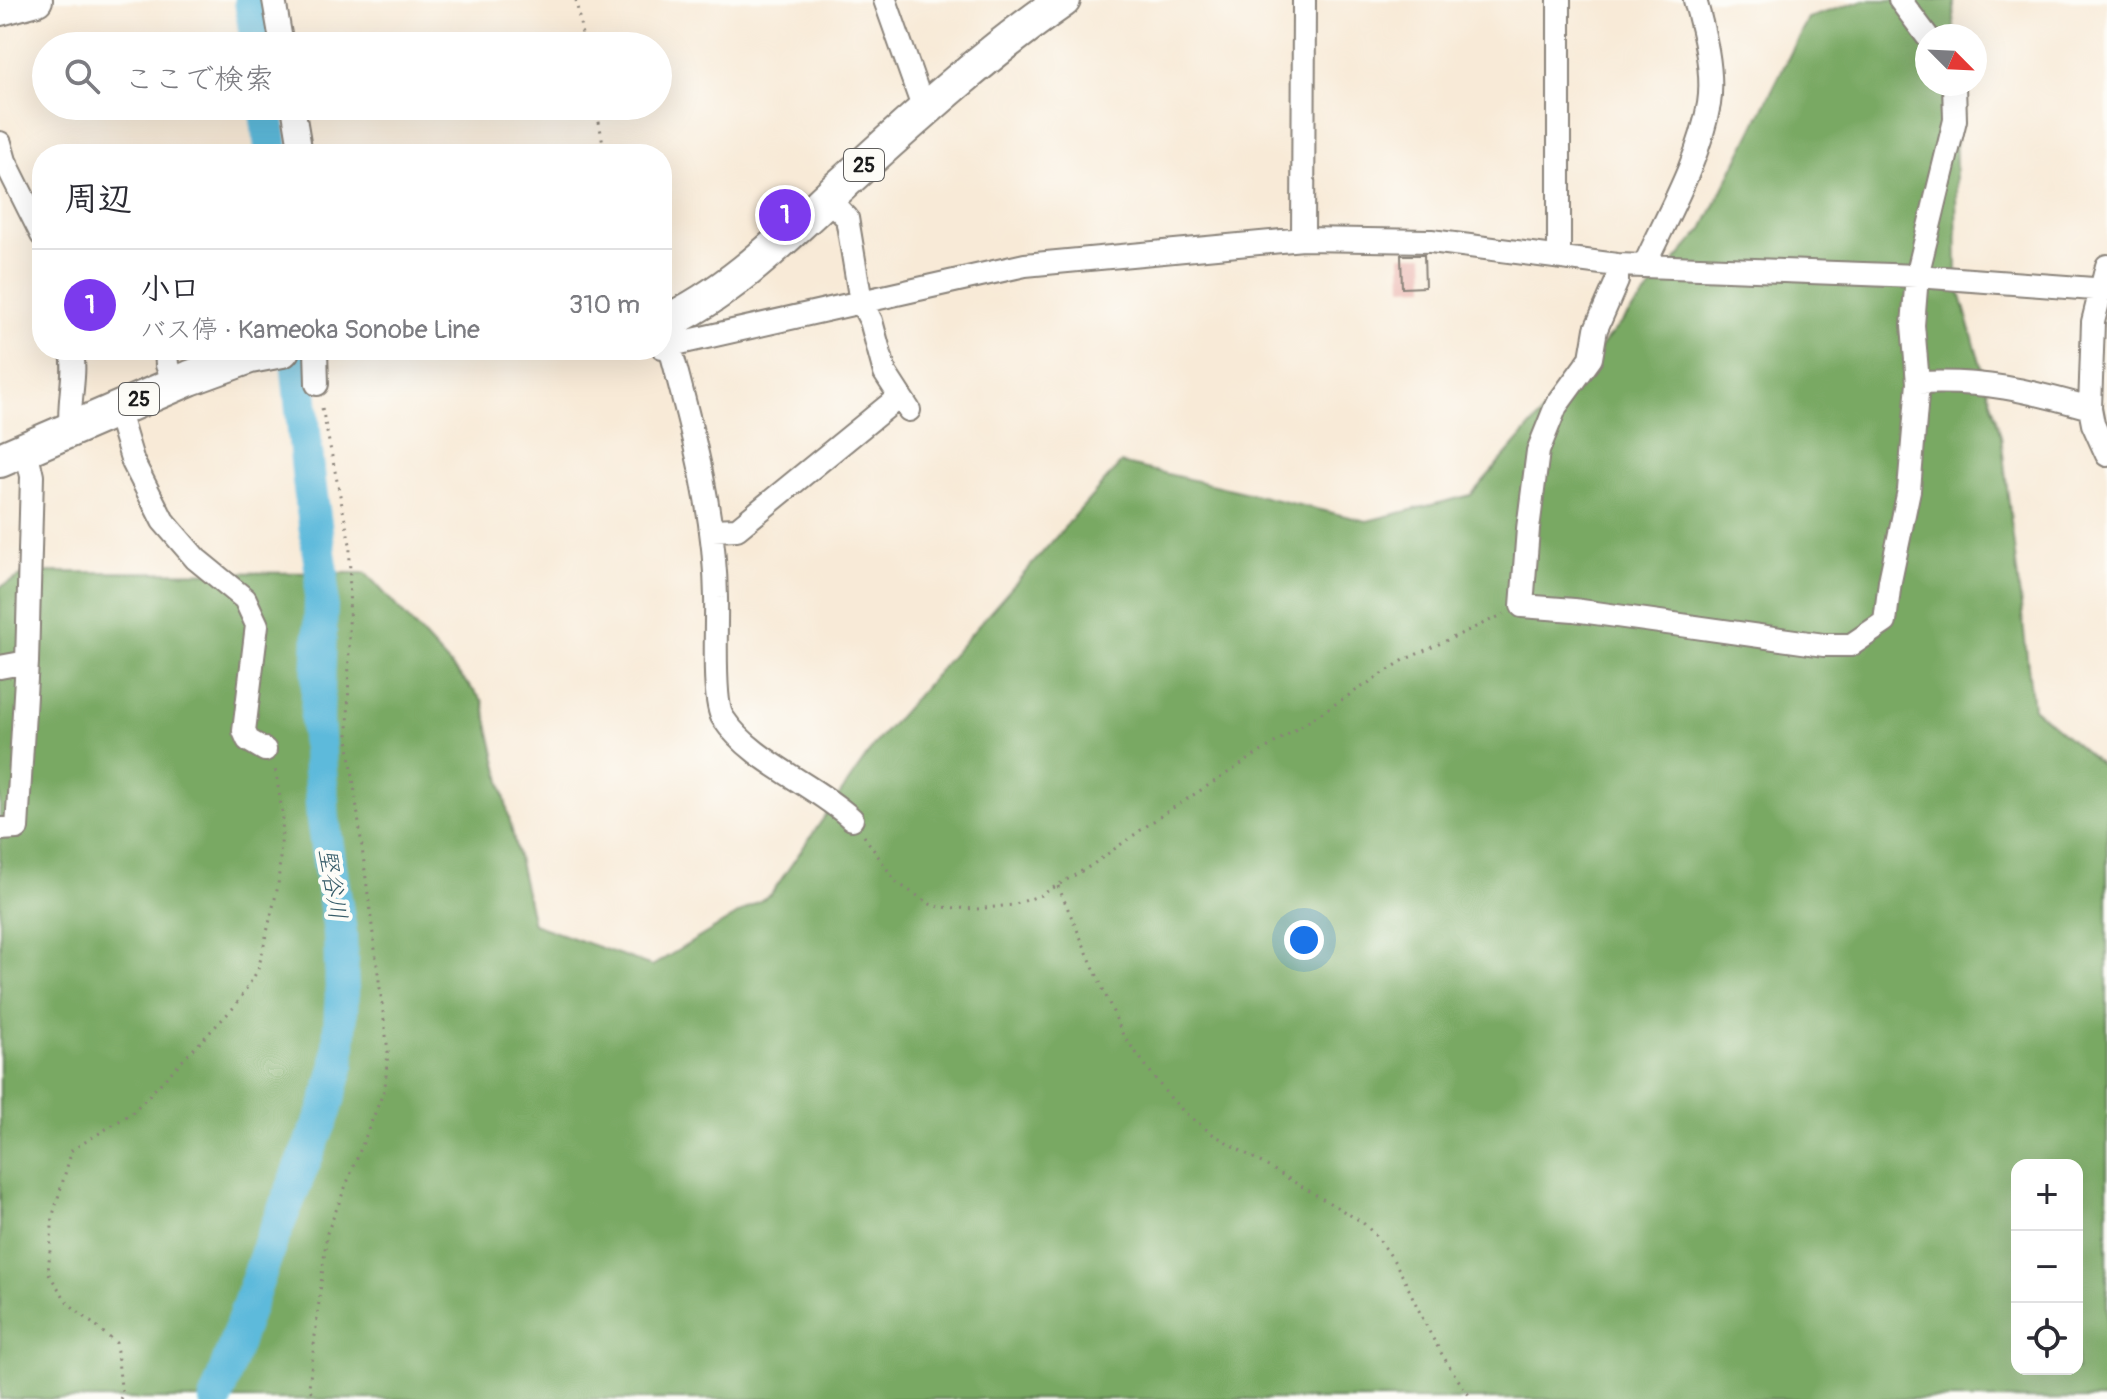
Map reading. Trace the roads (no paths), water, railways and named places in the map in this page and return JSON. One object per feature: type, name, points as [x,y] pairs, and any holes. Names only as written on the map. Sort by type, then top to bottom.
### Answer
[{"type":"main road","name":"25","points":[[672,334],[972,68],[1063,0]]},
{"type":"main road","name":"25","points":[[13,455],[175,384],[239,360]]},
{"type":"street","points":[[0,10],[37,0]]},
{"type":"street","points":[[274,0],[280,32]]},
{"type":"street","points":[[885,0],[924,110]]},
{"type":"street","points":[[1303,239],[1304,0]]},
{"type":"street","points":[[1559,0],[1559,257]]},
{"type":"street","points":[[1644,266],[1695,155],[1709,103],[1709,67],[1695,0]]},
{"type":"street","points":[[1900,0],[1918,24]]},
{"type":"street","points":[[1617,265],[1617,281],[1596,329],[1591,358],[1556,406],[1538,451],[1522,606],[1574,610],[1824,645],[1851,645],[1885,622],[1890,581],[1909,490],[1918,383],[1913,325],[1917,276],[1955,120],[1954,96]]},
{"type":"street","points":[[295,120],[299,144]]},
{"type":"street","points":[[2,156],[32,215]]},
{"type":"street","points":[[712,530],[737,529],[904,403],[885,373],[871,321],[861,302],[847,218],[827,198]]},
{"type":"street","points":[[672,339],[737,329],[1025,265],[1303,239],[1431,241],[1617,265],[1917,276],[2103,289]]},
{"type":"street","points":[[2107,266],[2093,322],[2090,408],[2093,424],[2107,455]]},
{"type":"street","points":[[71,429],[68,411],[74,360]]},
{"type":"street","points":[[167,360],[175,384]]},
{"type":"street","points":[[316,360],[317,384]]},
{"type":"street","points":[[670,360],[706,491],[716,554],[717,692],[720,715],[738,737],[852,819]]},
{"type":"street","points":[[1918,383],[1964,381],[2023,389],[2090,408]]},
{"type":"street","points":[[117,409],[133,462],[163,521],[196,559],[245,599],[257,625],[244,731],[248,740],[265,750]]},
{"type":"street","points":[[0,829],[17,828],[27,662],[32,476],[13,455]]},
{"type":"street","points":[[0,667],[27,662]]},
{"type":"waterway","name":"堅谷川","points":[[251,0],[255,32]]},
{"type":"waterway","name":"堅谷川","points":[[267,120],[271,144]]},
{"type":"waterway","name":"堅谷川","points":[[216,1399],[271,1241],[325,1111],[338,1064],[342,993],[340,932],[323,820],[317,719],[322,574],[297,360]]},
{"type":"place","name":"小口","points":[[785,215]]}]
